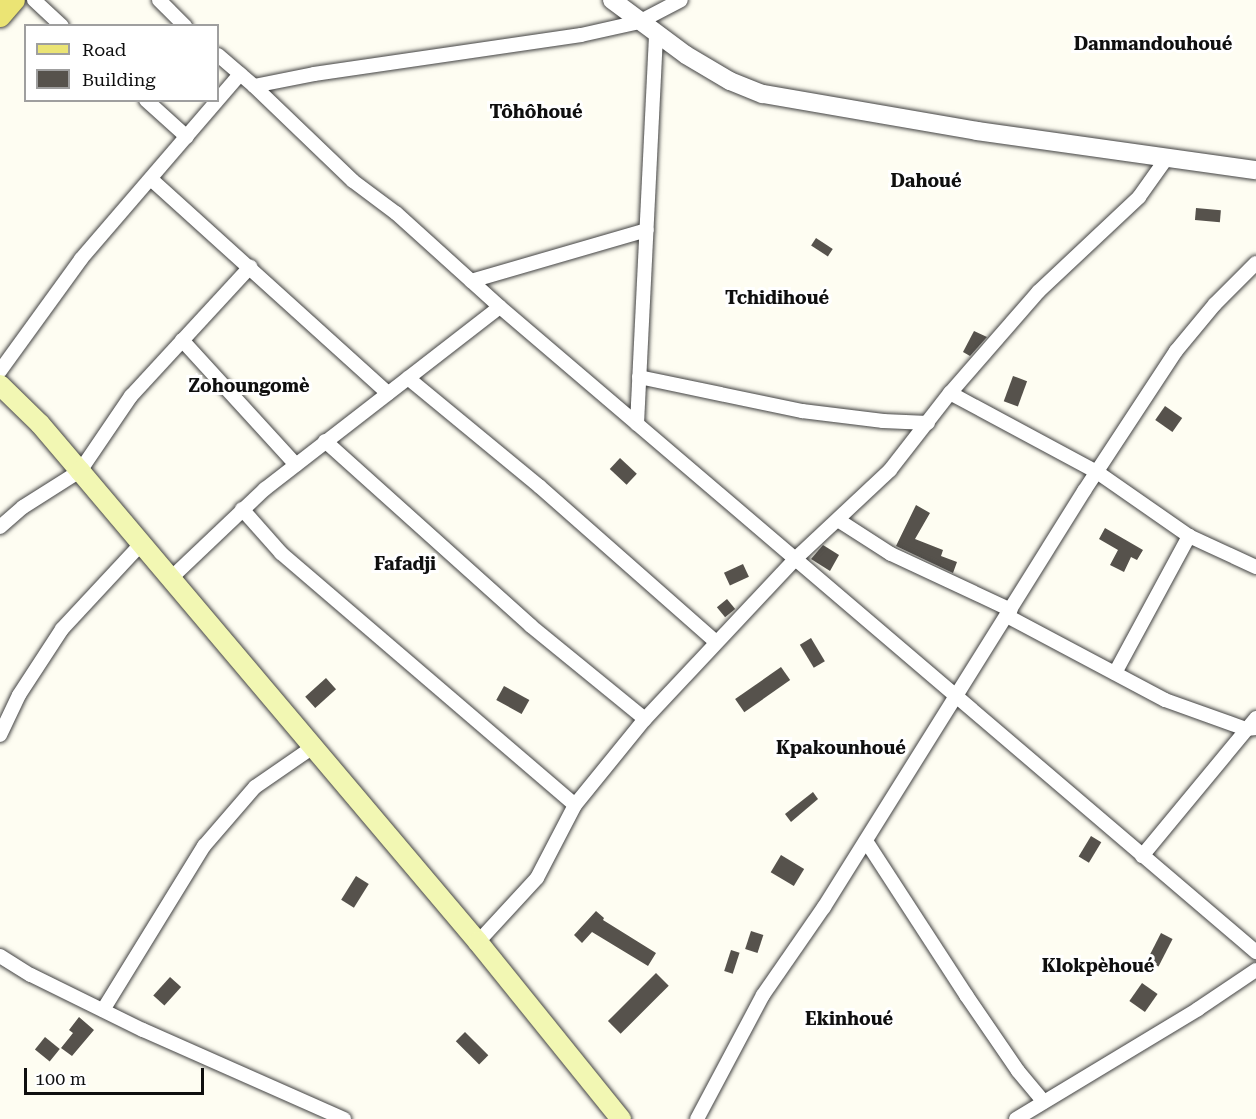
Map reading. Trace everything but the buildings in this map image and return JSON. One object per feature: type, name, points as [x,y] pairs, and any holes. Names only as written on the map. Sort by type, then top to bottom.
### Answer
[{"type":"main road","points":[[0,16],[14,0]]},
{"type":"main road","points":[[0,385],[40,424],[80,471],[478,942],[621,1119]]},
{"type":"street","points":[[34,0],[60,24]]},
{"type":"street","points":[[159,0],[183,24]]},
{"type":"street","points":[[612,0],[656,34],[730,81],[763,94],[966,130],[1256,170]]},
{"type":"street","points":[[254,86],[314,74],[580,35],[639,22],[681,0]]},
{"type":"street","points":[[637,424],[656,34]]},
{"type":"street","points":[[219,56],[254,86],[353,181],[396,213],[500,307],[954,697],[1256,952]]},
{"type":"street","points":[[219,99],[240,74]]},
{"type":"street","points":[[148,102],[187,137]]},
{"type":"street","points":[[0,371],[81,260],[152,180],[216,102]]},
{"type":"street","points":[[478,942],[537,878],[575,805],[645,718],[795,559],[890,470],[950,393],[1038,292],[1139,197],[1166,159]]},
{"type":"street","points":[[152,180],[388,393]]},
{"type":"street","points":[[471,281],[646,230]]},
{"type":"street","points":[[697,1119],[763,995],[824,907],[1097,472],[1176,351],[1215,304],[1256,262]]},
{"type":"street","points":[[0,527],[23,507],[80,471],[131,396],[250,267]]},
{"type":"street","points":[[170,579],[242,509],[325,441],[500,307]]},
{"type":"street","points":[[182,340],[296,465]]},
{"type":"street","points":[[639,376],[802,411],[883,421],[928,423]]},
{"type":"street","points":[[408,378],[539,486],[716,642]]},
{"type":"street","points":[[950,393],[1097,472],[1189,536],[1256,567]]},
{"type":"street","points":[[325,441],[531,626],[645,718]]},
{"type":"street","points":[[242,509],[281,553],[575,805]]},
{"type":"street","points":[[838,520],[891,554],[1009,613],[1165,700],[1251,728]]},
{"type":"street","points":[[1115,673],[1189,536]]},
{"type":"street","points":[[0,735],[19,695],[62,629],[141,544]]},
{"type":"street","points":[[1142,856],[1251,728],[1256,718]]},
{"type":"street","points":[[103,1010],[204,846],[255,787],[313,747]]},
{"type":"street","points":[[866,841],[1018,1071],[1044,1102]]},
{"type":"street","points":[[0,956],[31,975],[103,1010],[293,1098],[344,1119]]},
{"type":"street","points":[[1016,1119],[1198,1009],[1256,970]]},
{"type":"district","name":"Danmandouhoué","points":[[1153,44]]},
{"type":"district","name":"Tôhôhoué","points":[[536,112]]},
{"type":"district","name":"Dahoué","points":[[926,181]]},
{"type":"district","name":"Tchidihoué","points":[[777,298]]},
{"type":"district","name":"Zohoungomè","points":[[249,386]]},
{"type":"district","name":"Fafadji","points":[[405,564]]},
{"type":"district","name":"Kpakounhoué","points":[[841,748]]},
{"type":"district","name":"Klokpèhoué","points":[[1098,966]]},
{"type":"district","name":"Ekinhoué","points":[[849,1019]]}]
